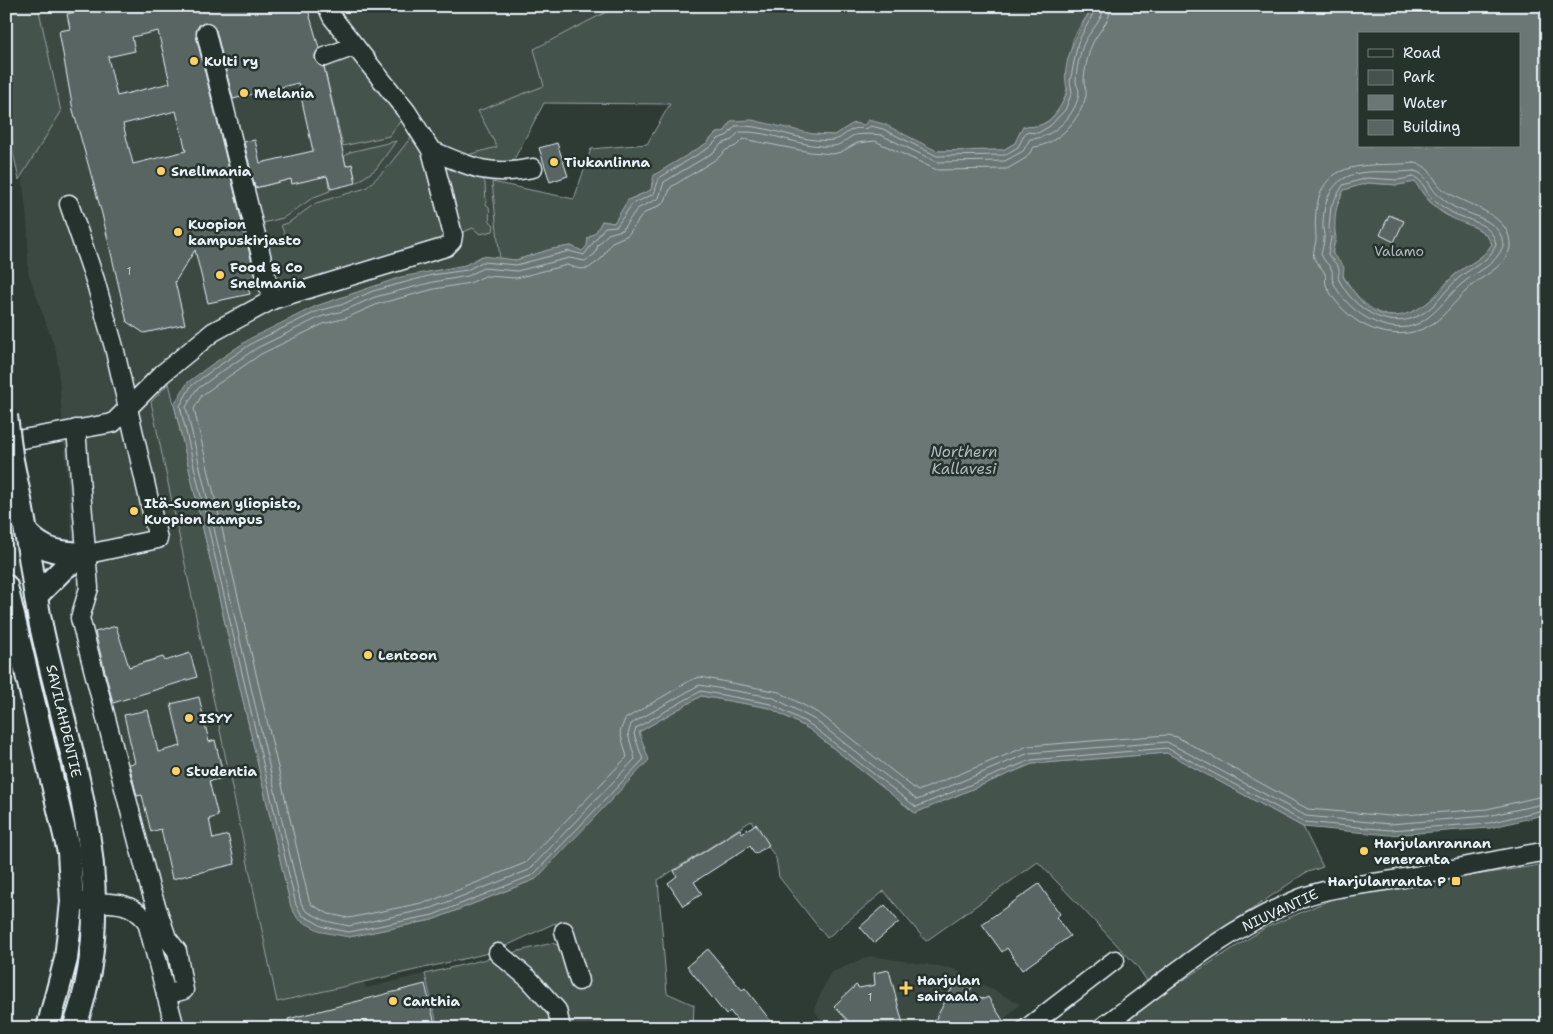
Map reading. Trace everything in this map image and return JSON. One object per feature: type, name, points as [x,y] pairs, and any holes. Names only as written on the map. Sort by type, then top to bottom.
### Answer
[{"type":"main road","name":"SAVILAHDENTIE","points":[[6,415],[9,448],[26,532],[42,630],[84,802],[92,853],[95,903],[88,976],[74,1028]]},
{"type":"main road","points":[[26,532],[37,544],[47,549],[59,553],[88,554]]},
{"type":"main road","points":[[36,596],[65,568],[88,554]]},
{"type":"main road","name":"SAVILAHDENTIE","points":[[6,586],[13,652],[28,685],[69,852],[72,902],[66,959],[48,1028]]},
{"type":"main road","points":[[6,677],[14,677],[28,685]]},
{"type":"street","points":[[9,448],[76,429],[113,423],[162,374],[213,332],[272,300],[446,247],[452,242],[452,235],[431,150],[407,112],[355,46],[327,6]]},
{"type":"street","points":[[206,33],[272,300]]},
{"type":"street","points":[[326,57],[355,46]]},
{"type":"street","points":[[431,150],[489,172],[510,173],[532,168]]},
{"type":"street","points":[[69,204],[95,280],[158,539],[88,554]]},
{"type":"street","points":[[76,429],[88,554],[89,588],[80,618],[150,888],[167,938],[177,951],[184,990],[166,995]]},
{"type":"street","name":"NIUVANTIE","points":[[1102,1028],[1197,955],[1244,926],[1302,898],[1332,888],[1396,880],[1547,851]]},
{"type":"street","points":[[72,902],[118,903],[140,911],[147,922],[175,1028]]},
{"type":"street","points":[[564,931],[579,980]]},
{"type":"street","points":[[498,953],[529,980],[557,1010],[560,1028]]},
{"type":"street","points":[[1027,1028],[1115,960]]},
{"type":"shaded area","name":"Itä-Suomen yliopisto, Kuopion kampus","points":[[10,6],[618,6],[534,49],[547,88],[497,148],[460,157],[482,178],[492,182],[500,260],[482,256],[465,265],[401,277],[316,306],[251,338],[188,382],[349,937],[366,988],[552,943],[573,1028],[179,1028],[78,619],[56,351],[28,272],[28,232],[10,57]]},
{"type":"shaded area","name":"Harjulan sairaala","points":[[870,956],[951,968],[1020,1004],[995,1028],[825,1028],[814,1009],[830,973]]},
{"type":"green space","points":[[38,6],[61,112],[19,180],[13,152],[6,78],[6,8]]},
{"type":"green space","points":[[618,6],[1093,6],[1073,40],[1067,88],[1060,107],[1044,123],[1032,127],[1023,126],[1015,143],[1003,150],[937,151],[854,123],[834,135],[725,131],[715,134],[707,143],[652,182],[651,190],[628,200],[614,223],[602,221],[596,232],[588,238],[587,247],[582,251],[571,246],[552,249],[516,260],[500,260],[492,182],[574,199],[591,149],[647,144],[670,104],[544,103],[511,165],[460,157],[497,147],[478,111],[544,86],[534,49]]},
{"type":"green space","points":[[352,51],[402,119],[389,136],[343,146],[323,63]]},
{"type":"green space","points":[[412,136],[417,136],[447,231],[442,241],[379,258],[311,283],[279,290],[272,281],[272,274],[281,272],[280,263],[271,266],[263,248],[287,241],[281,225],[288,223],[316,203],[366,188],[386,169]]},
{"type":"green space","points":[[396,141],[376,169],[356,183],[352,164],[346,166],[344,157],[350,152]]},
{"type":"green space","points":[[438,159],[482,178],[485,183],[489,219],[494,225],[493,231],[480,234],[473,228],[461,233]]},
{"type":"green space","points":[[327,176],[330,191],[314,197],[283,218],[259,224],[252,189],[291,179]]},
{"type":"green space","name":"Valamo","points":[[1415,182],[1434,207],[1444,214],[1479,230],[1492,244],[1485,253],[1457,273],[1420,308],[1404,315],[1382,314],[1364,303],[1356,295],[1334,258],[1333,251],[1336,238],[1334,226],[1335,212],[1344,190],[1367,183],[1398,185]]},
{"type":"green space","points":[[169,383],[291,906],[349,937],[432,920],[536,879],[639,732],[701,696],[770,708],[809,729],[915,813],[1032,764],[1167,753],[1303,827],[1323,867],[1305,873],[1147,981],[1137,966],[1038,862],[926,941],[884,891],[827,938],[779,877],[776,858],[751,821],[658,880],[667,993],[694,1005],[693,1028],[438,1028],[425,974],[552,943],[567,949],[555,923],[493,952],[277,1002],[151,402]]},
{"type":"green space","points":[[1547,864],[1547,1028],[1116,1028],[1174,986],[1265,928],[1339,896]]},
{"type":"water","name":"Northern Kallavesi","points":[[1093,6],[1531,6],[1547,13],[1547,814],[1490,828],[1389,835],[1303,827],[1167,753],[1032,764],[915,813],[809,729],[770,708],[701,696],[639,732],[649,760],[536,879],[432,920],[349,937],[322,932],[298,919],[291,907],[174,404],[188,382],[251,338],[316,306],[401,277],[465,265],[482,256],[516,260],[552,249],[571,246],[582,251],[587,246],[588,238],[596,232],[602,221],[614,223],[628,200],[651,190],[654,175],[707,143],[715,134],[725,131],[731,121],[752,120],[813,134],[834,135],[854,123],[864,125],[868,120],[884,124],[937,151],[1003,150],[1015,143],[1023,126],[1032,127],[1040,125],[1052,118],[1056,113],[1068,91],[1066,70],[1068,58]],"holes":[[[1415,182],[1437,208],[1453,219],[1478,229],[1488,237],[1492,244],[1485,253],[1454,275],[1439,293],[1421,307],[1402,315],[1381,315],[1359,299],[1343,277],[1344,267],[1332,253],[1335,236],[1335,215],[1339,199],[1344,190],[1367,183],[1398,185]]]},
{"type":"building","name":"Snellmania","points":[[98,6],[307,6],[319,48],[315,55],[315,60],[324,67],[346,166],[352,164],[356,183],[331,189],[327,176],[292,184],[291,179],[255,188],[244,142],[255,140],[260,163],[313,151],[298,83],[233,99],[216,30],[209,23],[199,25],[196,36],[256,279],[246,281],[250,294],[208,303],[195,250],[175,282],[185,324],[144,333],[127,322],[102,214],[73,110],[59,31],[70,29],[67,14]],"holes":[[[158,31],[170,83],[117,96],[108,57],[135,51],[132,37]],[[176,111],[186,151],[133,164],[123,124]]]},
{"type":"building","name":"Tiukanlinna","points":[[557,143],[568,176],[550,182],[539,148]]},
{"type":"building","points":[[1389,215],[1404,221],[1394,242],[1380,235]]},
{"type":"building","points":[[116,626],[129,667],[163,657],[165,661],[190,653],[197,677],[113,703],[95,632]]},
{"type":"building","name":"Studentia","points":[[199,697],[209,742],[215,740],[224,778],[209,781],[218,816],[209,819],[213,839],[228,835],[235,864],[172,879],[161,829],[151,832],[142,795],[137,796],[129,764],[135,763],[124,715],[148,710],[158,752],[181,746],[171,704]]},
{"type":"building","points":[[756,824],[769,845],[755,854],[750,846],[694,882],[702,894],[683,906],[668,883],[677,876],[674,871],[740,829],[742,833]]},
{"type":"building","points":[[1039,884],[1060,914],[1056,917],[1070,936],[1022,970],[1007,948],[1002,952],[982,924]]},
{"type":"building","points":[[885,905],[899,922],[874,943],[860,927]]},
{"type":"building","points":[[708,949],[742,990],[745,988],[770,1020],[760,1028],[743,1028],[730,1011],[726,1015],[687,966]]},
{"type":"building","points":[[889,970],[904,1028],[855,1028],[834,1006],[856,985],[859,988],[875,985],[874,973]]},
{"type":"building","points":[[959,975],[974,984],[969,992],[984,999],[988,997],[1004,1022],[996,1028],[931,1028]]},
{"type":"building","name":"Canthia","points":[[425,984],[436,1028],[400,1028],[400,1023],[384,1028],[290,1028],[288,1019]]},
{"type":"place","name":"Kulti ry","points":[[194,61]]},
{"type":"place","name":"Melania","points":[[244,93]]},
{"type":"place","name":"Tiukanlinna","points":[[554,162]]},
{"type":"place","name":"Snellmania","points":[[161,171]]},
{"type":"place","name":"Kuopion kampuskirjasto","points":[[178,232]]},
{"type":"place","name":"Food & Co Snelmania","points":[[220,275]]},
{"type":"place","name":"Itä-Suomen yliopisto, Kuopion kampus","points":[[134,511]]},
{"type":"place","name":"Lentoon","points":[[368,655]]},
{"type":"place","name":"ISYY","points":[[189,718]]},
{"type":"place","name":"Studentia","points":[[176,771]]},
{"type":"place","name":"Harjulanrannan veneranta","points":[[1364,851]]},
{"type":"place","name":"Harjulanranta P","points":[[1456,881]]},
{"type":"place","name":"Harjulan sairaala","points":[[906,988]]},
{"type":"place","name":"Canthia","points":[[393,1001]]}]
